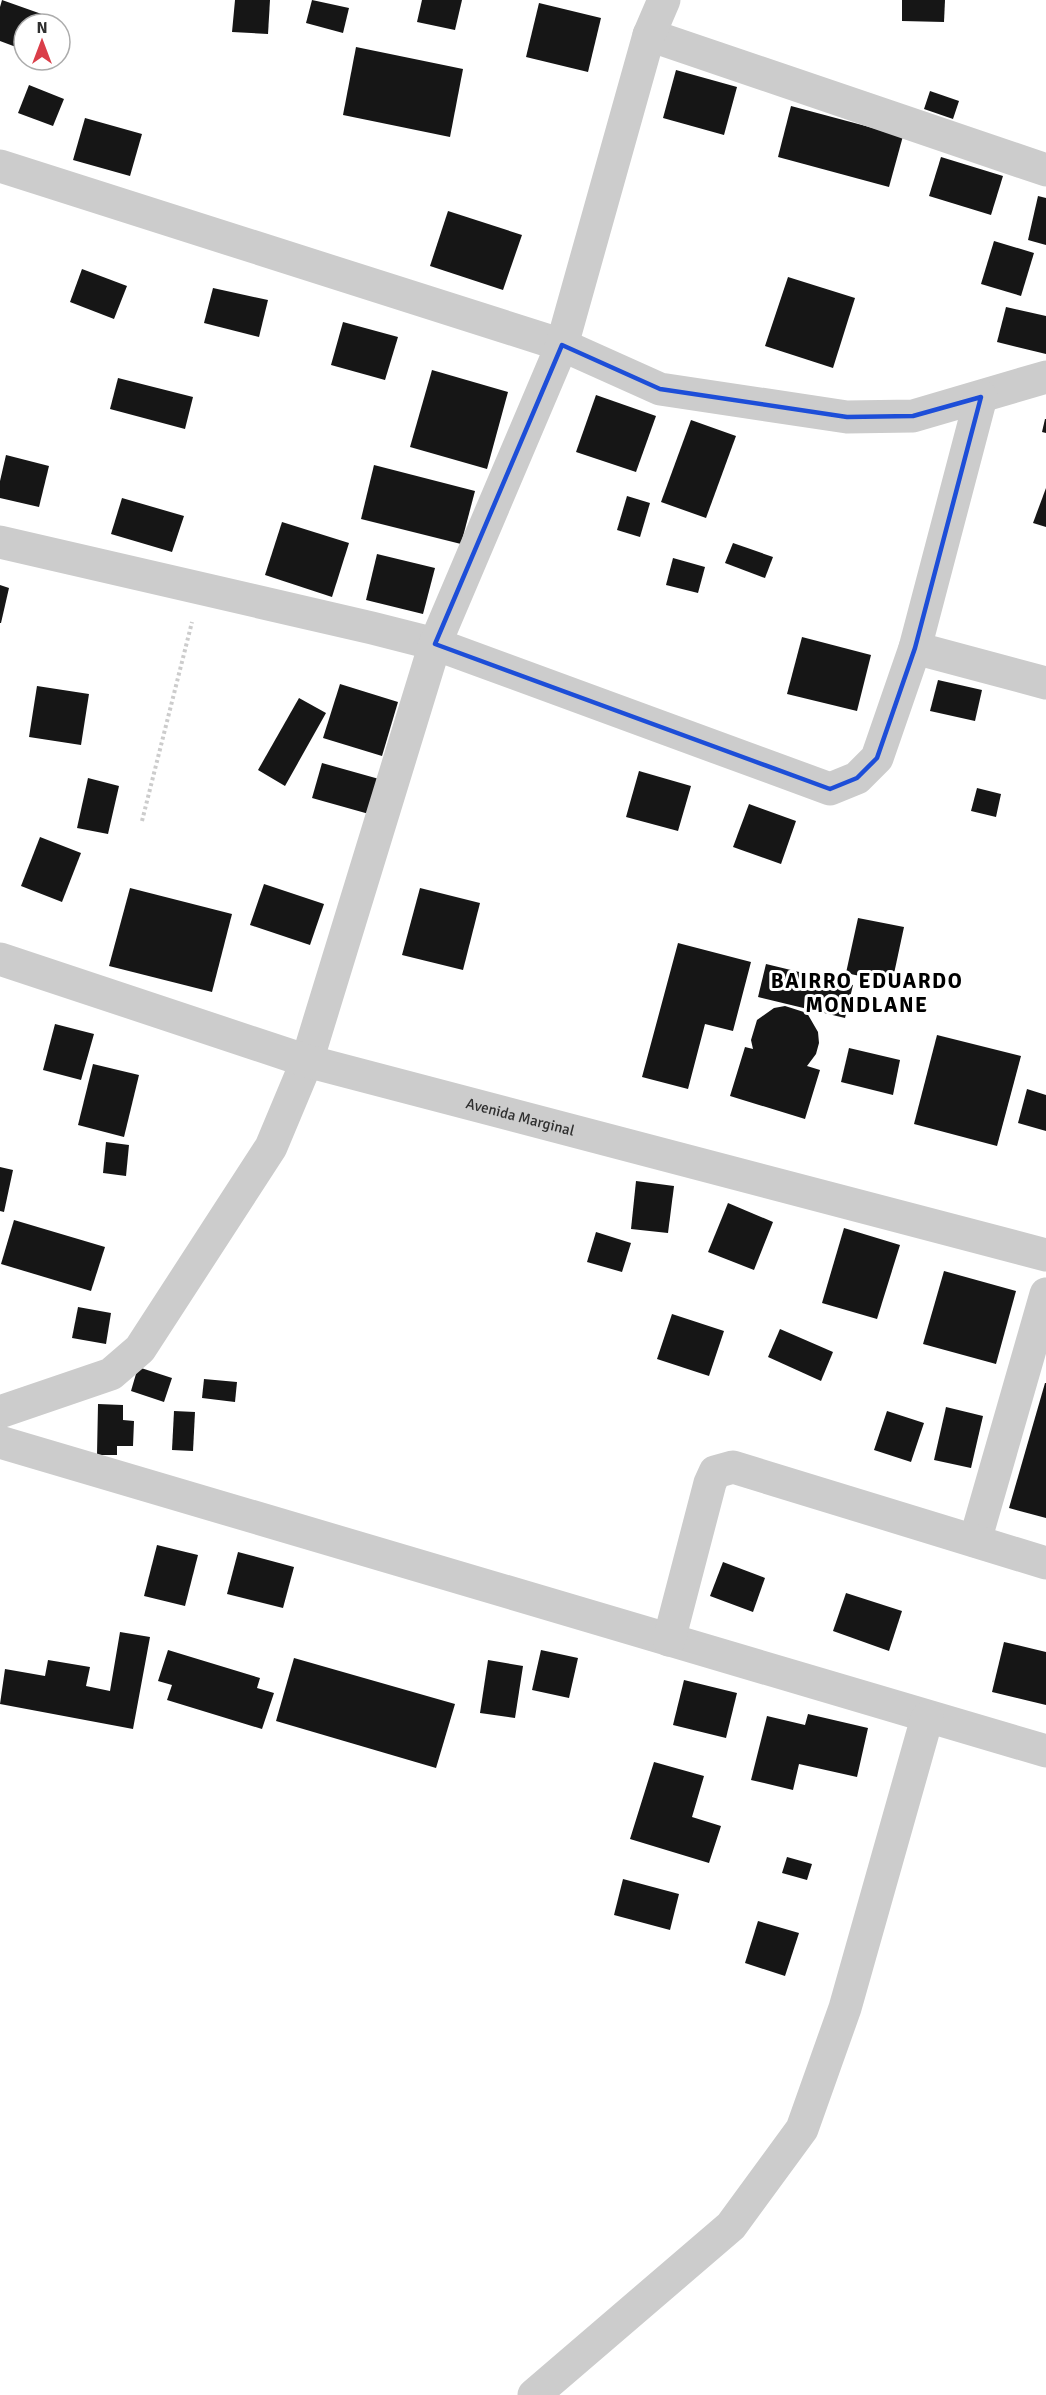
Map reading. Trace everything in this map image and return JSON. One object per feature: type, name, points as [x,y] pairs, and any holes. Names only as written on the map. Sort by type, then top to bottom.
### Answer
[{"type":"street","points":[[0,1412],[111,1374],[140,1349],[271,1147],[308,1061],[435,644],[562,345],[649,35],[664,0]]},
{"type":"street","points":[[649,35],[1046,170]]},
{"type":"street","points":[[0,166],[562,345],[660,389],[847,417],[913,417],[1046,377]]},
{"type":"street","points":[[0,542],[435,644],[830,789],[857,778],[877,758],[915,648],[981,397]]},
{"type":"street","points":[[915,648],[1046,682]]},
{"type":"street","name":"Avenida Marginal","points":[[0,959],[308,1061],[1046,1255]]},
{"type":"street","points":[[975,1541],[1046,1294]]},
{"type":"street","points":[[0,1442],[927,1718],[1046,1751]]},
{"type":"street","points":[[669,1640],[710,1483],[715,1472],[733,1467],[1046,1563]]},
{"type":"street","points":[[534,2395],[731,2226],[801,2129],[845,2007],[927,1718]]},
{"type":"path","points":[[142,821],[200,590]]},
{"type":"highlighted area","points":[[562,345],[660,389],[847,417],[913,416],[981,397],[915,648],[877,758],[857,778],[830,789],[435,644]]},
{"type":"building","points":[[2,0],[36,12],[12,12],[12,46],[0,41]]},
{"type":"building","points":[[235,0],[270,0],[268,34],[232,32]]},
{"type":"building","points":[[312,0],[349,8],[343,33],[306,23]]},
{"type":"building","points":[[422,0],[462,0],[455,30],[417,22]]},
{"type":"building","points":[[902,0],[945,0],[944,22],[902,21]]},
{"type":"building","points":[[539,3],[601,18],[588,72],[526,57]]},
{"type":"building","points":[[356,47],[463,69],[450,137],[343,115]]},
{"type":"building","points":[[676,70],[737,87],[724,135],[663,118]]},
{"type":"building","points":[[29,85],[64,99],[53,126],[18,113]]},
{"type":"building","points":[[930,91],[959,101],[953,119],[924,109]]},
{"type":"building","points":[[791,106],[903,136],[889,187],[778,157]]},
{"type":"building","points":[[85,118],[142,134],[130,176],[73,160]]},
{"type":"building","points":[[941,157],[1003,176],[991,215],[929,196]]},
{"type":"building","points":[[1038,196],[1046,198],[1046,245],[1028,240]]},
{"type":"building","points":[[448,211],[522,235],[503,290],[430,266]]},
{"type":"building","points":[[994,241],[1034,253],[1021,296],[981,284]]},
{"type":"building","points":[[82,269],[127,286],[114,319],[70,302]]},
{"type":"building","points":[[788,277],[855,298],[833,368],[765,346]]},
{"type":"building","points":[[213,288],[268,300],[259,337],[204,323]]},
{"type":"building","points":[[1006,307],[1046,316],[1046,354],[997,342]]},
{"type":"building","points":[[343,322],[398,337],[385,380],[331,365]]},
{"type":"building","points":[[432,370],[508,392],[487,469],[410,447]]},
{"type":"building","points":[[118,378],[193,397],[185,429],[110,409]]},
{"type":"building","points":[[596,395],[656,416],[636,472],[576,452]]},
{"type":"building","points":[[1046,419],[1046,433],[1042,432]]},
{"type":"building","points":[[691,420],[736,436],[706,518],[661,502]]},
{"type":"building","points":[[6,455],[49,466],[39,507],[0,498],[0,481]]},
{"type":"building","points":[[374,465],[475,491],[461,544],[361,519]]},
{"type":"building","points":[[1046,488],[1046,527],[1033,523]]},
{"type":"building","points":[[627,496],[650,503],[640,537],[617,530]]},
{"type":"building","points":[[122,498],[184,516],[172,552],[111,534]]},
{"type":"building","points":[[282,522],[349,543],[332,597],[265,575]]},
{"type":"building","points":[[733,543],[773,557],[765,578],[725,563]]},
{"type":"building","points":[[377,554],[435,568],[423,614],[366,600]]},
{"type":"building","points":[[673,558],[705,567],[698,593],[666,585]]},
{"type":"building","points":[[0,585],[9,588],[1,623],[0,623]]},
{"type":"building","points":[[802,637],[871,655],[857,711],[787,694]]},
{"type":"building","points":[[938,680],[982,690],[975,721],[930,711]]},
{"type":"building","points":[[340,684],[398,702],[382,756],[323,738]]},
{"type":"building","points":[[37,686],[89,694],[81,745],[29,737]]},
{"type":"building","points":[[299,698],[326,713],[285,786],[258,770]]},
{"type":"building","points":[[322,763],[379,779],[369,814],[312,798]]},
{"type":"building","points":[[639,771],[691,786],[678,831],[626,817]]},
{"type":"building","points":[[88,778],[119,786],[108,834],[77,828]]},
{"type":"building","points":[[977,788],[1001,794],[996,817],[971,811]]},
{"type":"building","points":[[749,804],[796,821],[781,864],[733,847]]},
{"type":"building","points":[[40,837],[81,853],[62,902],[21,886]]},
{"type":"building","points":[[264,884],[324,904],[310,945],[250,925]]},
{"type":"building","points":[[130,888],[232,914],[212,992],[109,966]]},
{"type":"building","points":[[420,888],[480,903],[463,970],[402,955]]},
{"type":"building","points":[[858,918],[904,927],[892,983],[846,973]]},
{"type":"building","points":[[678,943],[751,962],[733,1031],[705,1024],[688,1089],[642,1077]]},
{"type":"building","points":[[766,964],[853,985],[845,1018],[758,997]]},
{"type":"building","points":[[785,1006],[807,1013],[818,1032],[819,1043],[816,1054],[807,1066],[820,1070],[805,1119],[730,1096],[745,1047],[753,1049],[751,1040],[757,1020],[774,1008]]},
{"type":"building","points":[[55,1024],[94,1034],[81,1080],[43,1070]]},
{"type":"building","points":[[937,1035],[1021,1056],[997,1146],[914,1124]]},
{"type":"building","points":[[849,1048],[900,1060],[893,1095],[841,1082]]},
{"type":"building","points":[[93,1064],[139,1075],[124,1137],[78,1125]]},
{"type":"building","points":[[1027,1089],[1046,1095],[1046,1131],[1018,1123]]},
{"type":"building","points":[[106,1142],[129,1145],[126,1176],[103,1173]]},
{"type":"building","points":[[0,1167],[13,1170],[4,1212],[0,1211]]},
{"type":"building","points":[[636,1181],[674,1186],[668,1233],[631,1229]]},
{"type":"building","points":[[728,1203],[773,1222],[754,1270],[708,1252]]},
{"type":"building","points":[[14,1220],[105,1247],[91,1291],[1,1264]]},
{"type":"building","points":[[844,1228],[900,1245],[877,1319],[822,1303]]},
{"type":"building","points":[[596,1232],[631,1243],[622,1272],[587,1262]]},
{"type":"building","points":[[944,1271],[1016,1291],[996,1364],[923,1344]]},
{"type":"building","points":[[78,1307],[111,1313],[106,1344],[72,1338]]},
{"type":"building","points":[[672,1314],[724,1331],[709,1376],[657,1359]]},
{"type":"building","points":[[780,1329],[833,1352],[821,1381],[768,1357]]},
{"type":"building","points":[[138,1367],[172,1378],[164,1402],[131,1391]]},
{"type":"building","points":[[204,1379],[237,1382],[235,1402],[202,1398]]},
{"type":"building","points":[[1046,1383],[1046,1518],[1009,1508]]},
{"type":"building","points":[[98,1404],[123,1405],[123,1420],[134,1421],[133,1446],[117,1446],[117,1455],[97,1455]]},
{"type":"building","points":[[946,1407],[983,1416],[971,1468],[934,1460]]},
{"type":"building","points":[[174,1411],[195,1412],[193,1451],[172,1450]]},
{"type":"building","points":[[887,1411],[924,1423],[911,1462],[874,1450]]},
{"type":"building","points":[[157,1545],[198,1555],[185,1606],[144,1596]]},
{"type":"building","points":[[238,1552],[294,1567],[283,1608],[227,1594]]},
{"type":"building","points":[[723,1562],[765,1578],[753,1612],[710,1596]]},
{"type":"building","points":[[846,1593],[902,1611],[889,1651],[833,1631]]},
{"type":"building","points":[[120,1632],[150,1637],[133,1729],[0,1704],[5,1669],[45,1676],[48,1660],[90,1667],[86,1686],[110,1691]]},
{"type":"building","points":[[1004,1642],[1046,1652],[1046,1705],[992,1692]]},
{"type":"building","points":[[168,1650],[260,1678],[257,1688],[274,1693],[262,1729],[167,1700],[172,1685],[158,1681]]},
{"type":"building","points":[[541,1650],[578,1658],[569,1698],[532,1690]]},
{"type":"building","points":[[294,1658],[455,1704],[436,1768],[276,1721]]},
{"type":"building","points":[[488,1660],[523,1666],[515,1718],[480,1713]]},
{"type":"building","points":[[684,1680],[737,1693],[726,1738],[673,1725]]},
{"type":"building","points":[[808,1714],[868,1728],[857,1777],[799,1764],[793,1790],[751,1780],[767,1716],[805,1725]]},
{"type":"building","points":[[654,1762],[704,1776],[692,1817],[721,1826],[709,1863],[630,1839]]},
{"type":"building","points":[[787,1857],[812,1864],[807,1880],[782,1873]]},
{"type":"building","points":[[623,1879],[679,1894],[670,1930],[614,1915]]},
{"type":"building","points":[[758,1921],[799,1933],[785,1976],[745,1963]]},
{"type":"district","name":"BAIRRO EDUARDO MONDLANE","points":[[867,993]]}]
